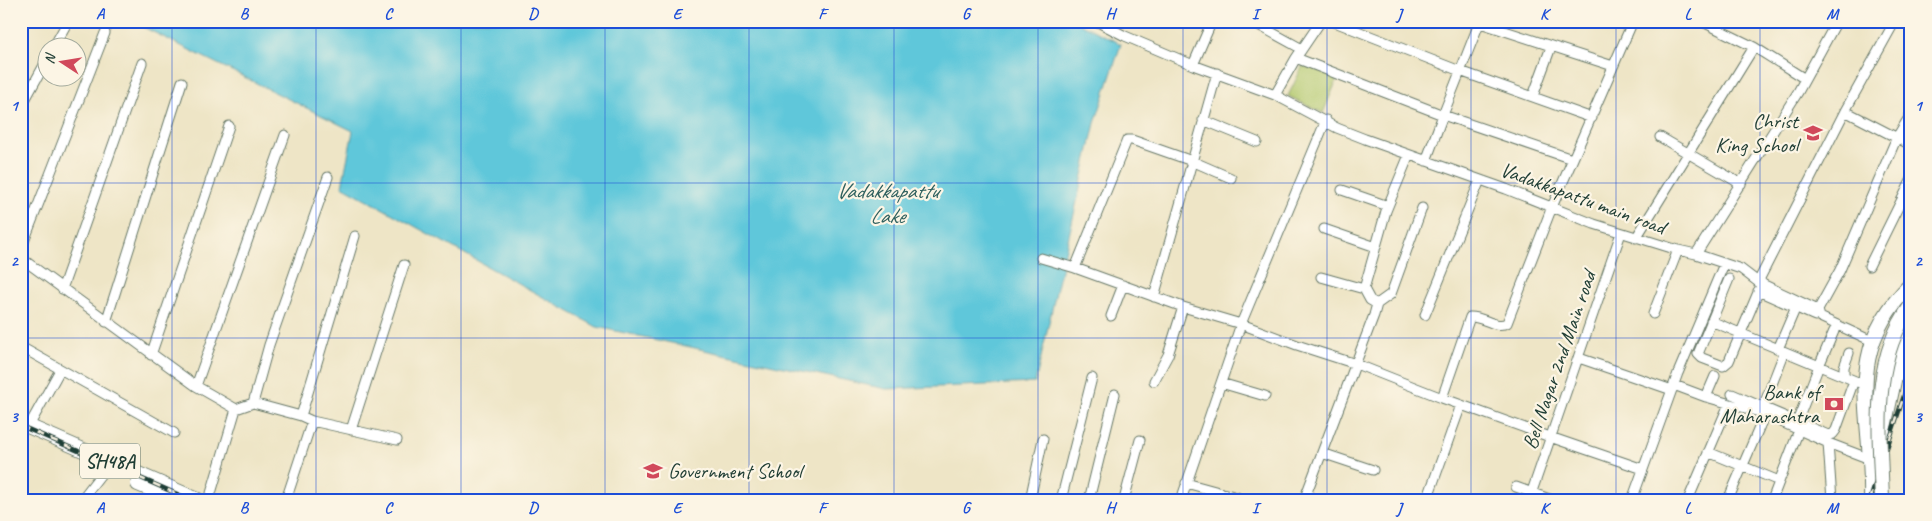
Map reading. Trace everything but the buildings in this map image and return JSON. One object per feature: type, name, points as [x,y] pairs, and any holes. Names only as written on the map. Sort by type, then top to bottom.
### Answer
[{"type":"main road","points":[[1875,498],[1861,388],[1872,341],[1892,306],[1911,284]]},
{"type":"main road","points":[[1892,306],[1911,318]]},
{"type":"main road","points":[[1875,498],[1883,369],[1894,332],[1911,306]]},
{"type":"main road","points":[[1875,498],[1878,465],[1896,367],[1904,339],[1911,325]]},
{"type":"main road","name":"SH48A","points":[[24,427],[160,497],[198,500]]},
{"type":"main road","name":"SH48A","points":[[24,427],[181,498]]},
{"type":"street","points":[[59,38],[68,21]]},
{"type":"street","name":"Vadakkapattu main road","points":[[1096,21],[1125,36],[1275,95],[1326,120],[1338,128],[1365,139],[1480,180],[1594,224],[1741,269],[1759,285],[1816,313],[1820,317],[1872,341]]},
{"type":"street","points":[[1193,64],[1212,21]]},
{"type":"street","points":[[1251,21],[1302,49]]},
{"type":"street","points":[[1275,95],[1296,58],[1321,21]]},
{"type":"street","points":[[1332,21],[1460,71],[1592,118]]},
{"type":"street","points":[[1442,398],[1470,317],[1476,317],[1497,325],[1507,323],[1572,159],[1592,118],[1633,21]]},
{"type":"street","points":[[1701,21],[1754,47],[1805,79]]},
{"type":"street","points":[[1696,254],[1805,79],[1837,21]]},
{"type":"street","points":[[1729,278],[1698,354],[1702,358],[1723,366],[1727,365],[1759,285],[1844,111],[1895,21]]},
{"type":"street","points":[[1426,161],[1477,22],[1613,66]]},
{"type":"street","points":[[21,248],[105,33]]},
{"type":"street","points":[[1533,96],[1552,47]]},
{"type":"street","points":[[1636,238],[1754,47]]},
{"type":"street","points":[[1296,58],[1443,114],[1572,159]]},
{"type":"street","points":[[62,289],[142,63]]},
{"type":"street","points":[[1154,297],[1217,73]]},
{"type":"street","points":[[21,107],[38,76]]},
{"type":"street","points":[[106,322],[182,82]]},
{"type":"street","points":[[1844,111],[1911,145]]},
{"type":"street","points":[[1759,285],[1796,308],[1816,313],[1840,270],[1897,137],[1911,114]]},
{"type":"street","points":[[1203,120],[1257,142]]},
{"type":"street","points":[[1180,500],[1241,324],[1326,120]]},
{"type":"street","points":[[152,355],[229,126]]},
{"type":"street","points":[[196,386],[285,135]]},
{"type":"street","points":[[1660,137],[1741,184]]},
{"type":"street","points":[[1074,268],[1127,140],[1132,140],[1192,161],[1232,178]]},
{"type":"street","points":[[1377,304],[1370,300],[1364,289],[1388,206],[1409,155]]},
{"type":"street","points":[[253,403],[269,345],[328,177]]},
{"type":"street","points":[[1425,315],[1480,180]]},
{"type":"street","points":[[1869,266],[1911,181]]},
{"type":"street","points":[[1342,190],[1388,206]]},
{"type":"street","points":[[1304,500],[1377,304],[1391,294],[1422,208]]},
{"type":"street","points":[[1324,229],[1376,247]]},
{"type":"street","name":"Bell Nagar 2nd Main road","points":[[1530,496],[1622,233]]},
{"type":"street","points":[[301,416],[355,236]]},
{"type":"street","points":[[1653,314],[1678,250]]},
{"type":"street","points":[[21,258],[196,386],[236,409],[253,403],[301,416],[312,421],[397,440]]},
{"type":"street","points":[[1041,258],[1356,364],[1461,405],[1643,469]]},
{"type":"street","points":[[1632,500],[1678,373],[1724,264]]},
{"type":"street","points":[[351,430],[404,265]]},
{"type":"street","points":[[1321,276],[1364,289]]},
{"type":"street","points":[[1111,316],[1123,286]]},
{"type":"street","points":[[1154,381],[1168,355],[1184,307]]},
{"type":"street","points":[[1728,500],[1764,411],[1796,308]]},
{"type":"street","points":[[1711,321],[1861,388]]},
{"type":"street","points":[[1772,500],[1818,368],[1834,331]]},
{"type":"street","points":[[1749,340],[1781,352]]},
{"type":"street","points":[[21,347],[174,433]]},
{"type":"street","points":[[1844,376],[1844,367],[1849,353]]},
{"type":"street","points":[[1579,358],[1729,404],[1764,411]]},
{"type":"street","points":[[1896,367],[1911,371]]},
{"type":"street","points":[[1818,368],[1844,376],[1861,388]]},
{"type":"street","points":[[24,427],[60,370]]},
{"type":"street","points":[[1706,397],[1715,376]]},
{"type":"street","points":[[1061,500],[1092,378]]},
{"type":"street","points":[[1221,383],[1265,396]]},
{"type":"street","points":[[1798,426],[1828,435],[1833,434],[1861,388]]},
{"type":"street","points":[[1089,500],[1115,394]]},
{"type":"street","points":[[1732,394],[1798,426],[1828,443],[1870,459]]},
{"type":"street","points":[[1688,500],[1729,404]]},
{"type":"street","points":[[1427,500],[1461,405]]},
{"type":"street","points":[[209,500],[236,409]]},
{"type":"street","points":[[286,500],[312,421]]},
{"type":"street","points":[[1030,500],[1043,438]]},
{"type":"street","points":[[1124,500],[1140,440]]},
{"type":"street","points":[[1828,443],[1832,500]]},
{"type":"street","points":[[1708,452],[1779,481]]},
{"type":"street","points":[[1322,453],[1372,470]]},
{"type":"street","points":[[81,500],[105,469]]},
{"type":"street","points":[[1186,483],[1239,499]]},
{"type":"street","points":[[1516,487],[1530,496],[1552,500]]},
{"type":"green space","points":[[1303,65],[1338,77],[1323,113],[1288,96]]},
{"type":"water","name":"Vadakkapattu Lake","points":[[131,21],[1075,21],[1121,44],[1095,123],[1035,383],[886,389],[597,327],[342,186],[353,131]]},
{"type":"railway","points":[[1870,500],[1911,374]]},
{"type":"railway","points":[[21,426],[191,500]]},
{"type":"place","name":"Christ King School","points":[[1813,133]]},
{"type":"place","name":"Bank of Maharashtra","points":[[1834,404]]},
{"type":"place","name":"Government School","points":[[653,471]]}]
